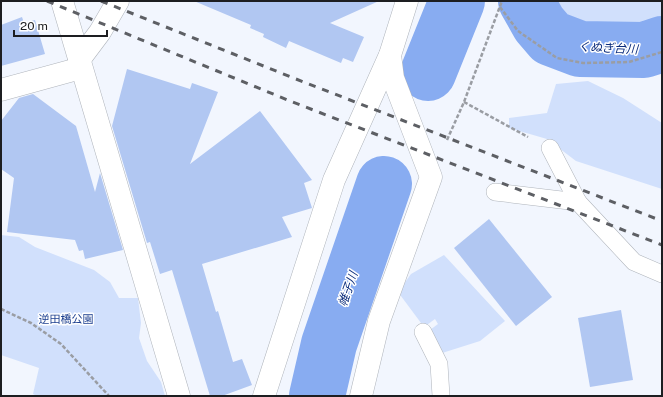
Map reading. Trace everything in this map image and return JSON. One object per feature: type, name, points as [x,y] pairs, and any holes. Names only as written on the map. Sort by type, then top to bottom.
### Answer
[{"type":"street","points":[[62,1],[179,396]]},
{"type":"street","points":[[1,90],[80,64],[118,1]]},
{"type":"street","points":[[264,396],[334,180],[390,55],[407,1]]},
{"type":"street","points":[[361,396],[379,321],[431,177],[392,78],[390,55]]},
{"type":"lane","points":[[550,148],[578,202],[634,262],[662,274]]},
{"type":"lane","points":[[495,192],[578,202]]},
{"type":"lane","points":[[423,332],[439,364],[441,396]]},
{"type":"path","points":[[431,177],[464,102],[502,1]]},
{"type":"path","points":[[500,7],[518,31],[557,58],[583,63],[629,62],[662,52]]},
{"type":"path","points":[[464,102],[550,148]]},
{"type":"path","points":[[1,309],[31,323],[61,344],[109,396]]},
{"type":"green space","points":[[509,1],[662,1],[662,56],[592,56],[564,52],[551,48],[539,41],[526,29],[515,14]]},
{"type":"green space","points":[[588,81],[623,98],[662,123],[662,189],[576,161],[547,139],[509,128],[509,118],[547,113],[556,84]]},
{"type":"green space","name":"逆田橋公園","points":[[1,235],[19,237],[35,247],[94,270],[110,282],[119,298],[138,298],[141,323],[139,338],[147,361],[161,382],[165,396],[37,396],[33,394],[39,368],[1,355]]},
{"type":"green space","points":[[444,255],[505,321],[480,341],[439,354],[430,330],[438,324],[435,319],[424,327],[398,292],[411,274]]},
{"type":"building","points":[[194,1],[379,1],[330,23],[364,37],[353,62],[343,58],[341,63],[289,41],[286,48],[263,37],[264,34],[250,28],[251,25]]},
{"type":"building","points":[[22,17],[24,23],[35,20],[45,54],[1,66],[1,25]]},
{"type":"building","points":[[127,69],[190,89],[192,83],[218,92],[190,164],[260,111],[312,180],[304,183],[312,208],[282,217],[292,237],[202,264],[233,362],[242,359],[252,385],[222,396],[210,396],[172,270],[160,274],[150,242],[147,243],[112,126]]},
{"type":"building","points":[[33,94],[76,126],[95,192],[100,173],[123,250],[85,259],[83,250],[79,251],[75,240],[7,232],[14,178],[1,169],[1,121],[19,98]]},
{"type":"building","points":[[489,219],[552,297],[516,326],[454,248]]},
{"type":"building","points":[[621,310],[633,380],[590,387],[578,318]]},
{"type":"waterway","name":"帷子川","points":[[428,73],[457,1]]},
{"type":"waterway","name":"くぬぎ台川","points":[[526,1],[539,24],[551,38],[580,49],[644,50],[662,44]]},
{"type":"waterway","name":"帷子川","points":[[317,396],[329,344],[384,184]]},
{"type":"railway","points":[[47,1],[290,101],[662,245]]},
{"type":"railway","points":[[101,1],[296,79],[662,221]]}]
